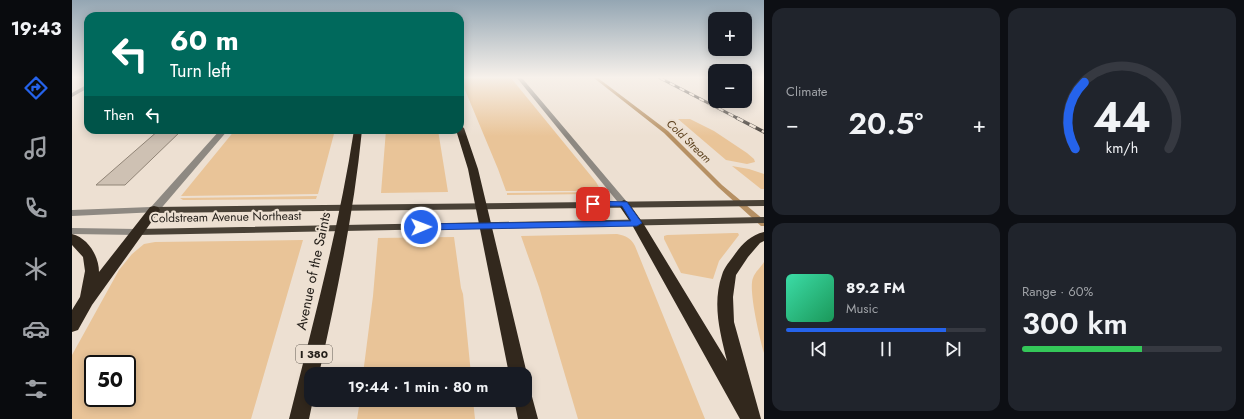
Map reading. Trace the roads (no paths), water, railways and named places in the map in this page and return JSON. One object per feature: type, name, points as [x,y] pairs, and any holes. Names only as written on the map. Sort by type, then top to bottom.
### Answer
[{"type":"highway","name":"Avenue of the Saints","points":[[299,419],[330,289],[353,170],[358,134]]},
{"type":"highway","points":[[462,134],[473,169],[516,367]]},
{"type":"highway","points":[[624,204],[637,223],[751,419]]},
{"type":"highway","points":[[72,325],[86,301],[154,210]]},
{"type":"highway","points":[[72,238],[87,251],[93,263],[93,275],[86,301]]},
{"type":"highway","points":[[751,419],[726,322],[725,296],[729,274],[743,254],[760,238]]},
{"type":"highway","points":[[525,407],[528,419]]},
{"type":"main road","name":"Coldstream Avenue Northeast","points":[[154,210],[764,203]]},
{"type":"main road","name":"Coldstream Avenue Northeast","points":[[137,232],[764,220]]},
{"type":"street","points":[[535,98],[624,204]]},
{"type":"street","points":[[154,210],[220,134]]},
{"type":"street","name":"Coldstream Avenue Northeast","points":[[72,213],[154,210]]},
{"type":"street","name":"Coldstream Avenue Northeast","points":[[72,231],[137,232]]},
{"type":"waterway","name":"Cold Stream","points":[[621,98],[666,132],[720,186],[764,224]]},
{"type":"railway","points":[[698,98],[739,119]]},
{"type":"railway","points":[[737,118],[764,132]]}]
